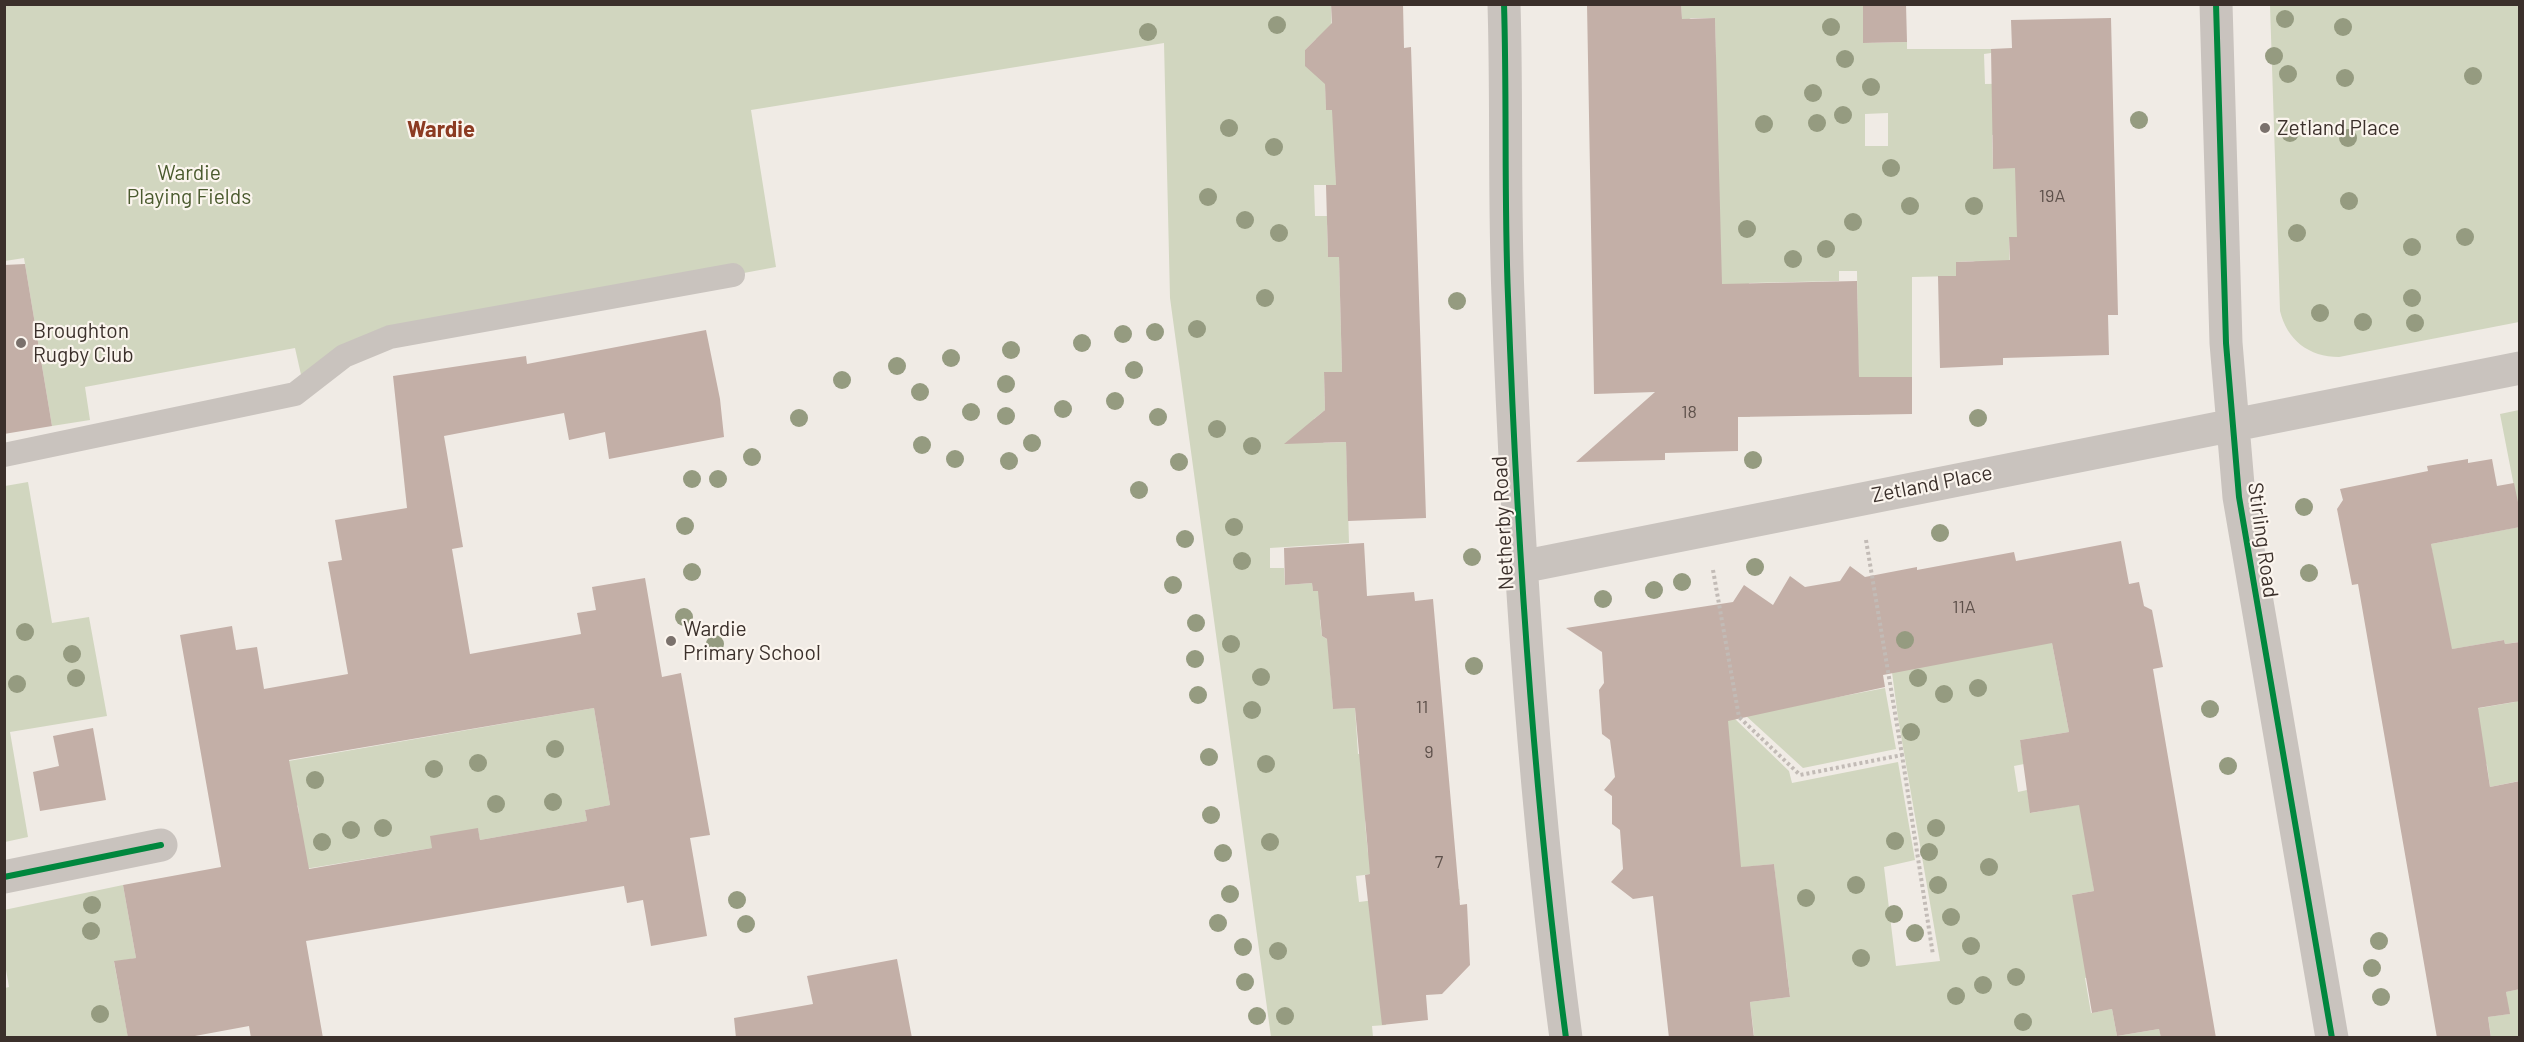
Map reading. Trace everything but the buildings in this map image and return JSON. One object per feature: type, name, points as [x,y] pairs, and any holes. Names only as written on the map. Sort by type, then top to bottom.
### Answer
[{"type":"street","name":"Netherby Road","points":[[1504,4],[1508,295],[1521,567],[1543,837],[1566,1038]]},
{"type":"street","name":"Stirling Road","points":[[2216,4],[2231,424],[2250,575],[2332,1038]]},
{"type":"street","name":"Zetland Place","points":[[1521,567],[2520,368]]},
{"type":"street","points":[[4,877],[161,845]]},
{"type":"lane","points":[[4,454],[295,394],[344,357],[390,337],[734,275]]},
{"type":"path","points":[[1859,499],[1933,955]]},
{"type":"path","points":[[1706,531],[1739,717],[1800,775],[1902,755]]},
{"type":"green space","name":"Wardie Playing Fields","points":[[5,5],[1331,5],[1332,39],[1316,39],[1305,50],[1305,65],[1325,76],[1326,110],[1334,110],[1336,185],[1314,185],[1315,216],[1338,216],[1327,225],[1328,257],[1339,257],[1342,372],[1324,372],[1325,410],[1314,419],[1314,435],[1324,443],[1346,442],[1349,543],[1270,548],[1270,568],[1284,568],[1285,585],[1312,583],[1313,591],[1361,589],[1320,620],[1322,636],[1333,643],[1329,659],[1333,709],[1355,708],[1358,754],[1378,752],[1365,822],[1368,853],[1388,872],[1356,876],[1359,902],[1459,889],[1460,900],[1376,909],[1386,1025],[1372,1026],[1373,1037],[1271,1037],[1170,298],[1164,43],[751,110],[776,267],[374,342],[304,388],[295,348],[85,387],[90,420],[52,426],[24,258],[5,261]]},
{"type":"green space","points":[[1681,5],[1863,5],[1864,43],[1907,42],[1907,49],[1991,49],[1991,53],[1984,54],[1985,84],[2036,83],[2037,134],[1992,135],[1993,168],[2015,168],[2112,257],[2009,238],[2010,274],[1973,261],[1956,262],[1956,276],[1912,277],[1912,377],[1870,377],[1870,415],[1859,415],[1857,271],[1839,271],[1839,281],[1749,283],[1750,417],[1741,417],[1689,391],[1716,61],[1715,18],[1691,18],[1682,23]],"holes":[[[1888,113],[1888,146],[1865,146],[1865,114]]]},
{"type":"green space","points":[[2270,5],[2519,5],[2519,322],[2339,357],[2318,354],[2301,345],[2294,338],[2283,321],[2280,311]]},
{"type":"green space","points":[[2519,410],[2519,512],[2500,414]]},
{"type":"green space","points":[[28,482],[52,623],[89,617],[107,716],[10,732],[28,837],[5,842],[5,486]]},
{"type":"green space","points":[[2519,527],[2519,642],[2505,644],[2504,640],[2447,650],[2431,544]]},
{"type":"green space","points":[[1885,619],[2052,643],[2069,732],[2020,740],[2024,764],[2014,766],[2018,792],[2027,790],[2031,813],[2081,804],[2094,891],[2072,895],[2135,970],[2085,978],[2091,1013],[2112,1009],[2117,1036],[2159,1029],[2161,1037],[1751,1037],[1754,1035],[1750,1002],[1790,997],[1786,962],[1745,966],[1738,903],[1778,899],[1774,864],[1734,868],[1723,650],[1734,718],[1789,771],[1792,783],[1898,762],[1915,860],[1884,867],[1896,966],[1940,961],[1898,718]]},
{"type":"green space","points":[[1885,688],[1896,749],[1803,768],[1745,715]]},
{"type":"green space","points":[[2519,694],[2519,781],[2490,787],[2487,765],[2456,712],[2515,702]]},
{"type":"green space","points":[[594,708],[610,805],[585,810],[587,821],[480,840],[478,829],[432,848],[305,869],[298,806],[291,800],[277,763]]},
{"type":"green space","points":[[123,885],[136,958],[114,962],[128,1037],[5,1037],[5,988],[9,987],[5,964],[4,910]]},
{"type":"green space","points":[[2519,989],[2519,1037],[2491,1037],[2488,1017],[2509,1014],[2506,992]]},
{"type":"cycle path","points":[[1504,4],[1507,260],[1522,574],[1544,853],[1566,1038]]},
{"type":"cycle path","points":[[2216,4],[2226,343],[2239,497],[2332,1038]]},
{"type":"cycle path","points":[[4,877],[161,845]]},
{"type":"place","name":"Zetland Place","points":[[2265,128]]},
{"type":"place","name":"Broughton Rugby Club","points":[[21,343]]},
{"type":"place","name":"Wardie Primary School","points":[[671,641]]},
{"type":"district","name":"Wardie","points":[[441,130]]}]
